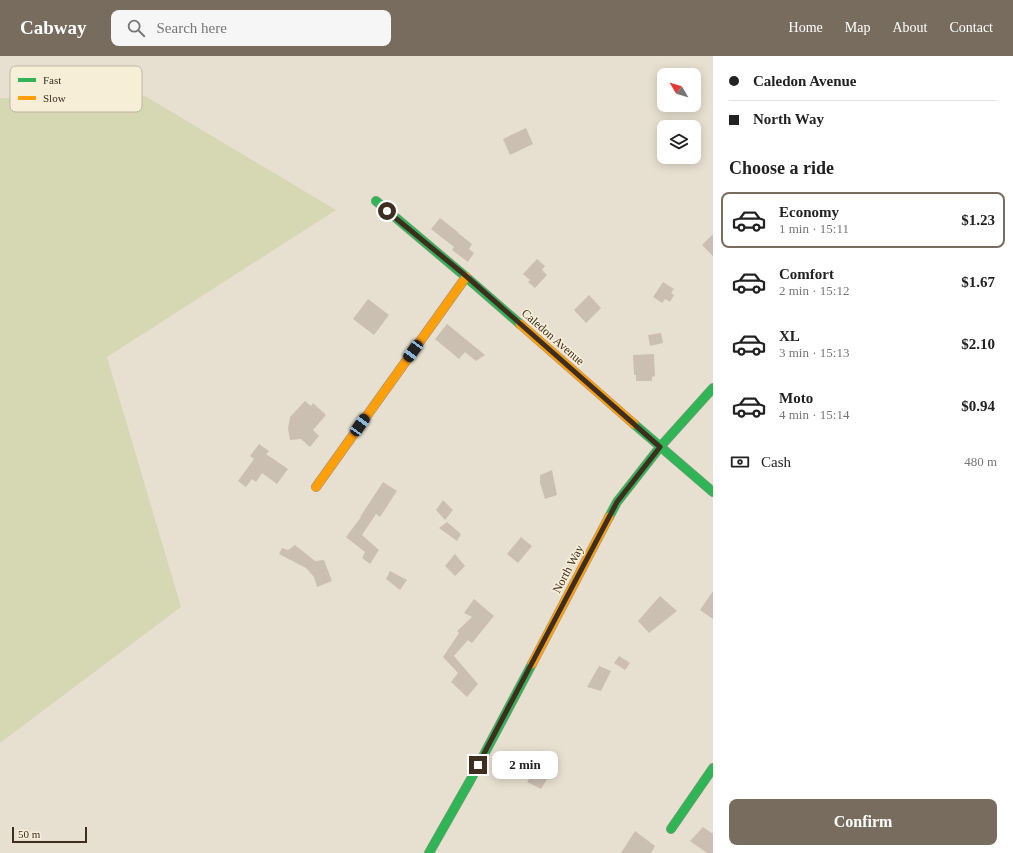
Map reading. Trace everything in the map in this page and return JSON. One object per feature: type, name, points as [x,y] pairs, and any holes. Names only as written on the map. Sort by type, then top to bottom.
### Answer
[{"type":"street","name":"Caledon Avenue","points":[[376,202],[466,276],[713,492]]},
{"type":"street","points":[[316,487],[466,276]]},
{"type":"street","name":"North Way","points":[[429,853],[471,779],[617,502],[660,447],[713,388]]},
{"type":"street","points":[[671,829],[713,768]]},
{"type":"green space","points":[[142,96],[145,96],[336,210],[107,357],[181,607],[0,743],[0,98],[10,98],[10,112],[142,112]]},
{"type":"building","points":[[526,128],[533,144],[510,155],[503,139]]},
{"type":"building","points":[[440,218],[472,244],[469,249],[474,253],[468,262],[452,250],[454,247],[431,229]]},
{"type":"building","points":[[713,234],[713,256],[702,245]]},
{"type":"building","points":[[537,259],[545,266],[542,270],[547,275],[535,288],[528,282],[530,280],[523,274]]},
{"type":"building","points":[[663,282],[674,289],[671,293],[674,295],[670,302],[665,299],[662,303],[653,297]]},
{"type":"building","points":[[589,295],[601,308],[586,323],[574,310]]},
{"type":"building","points":[[368,299],[389,315],[374,335],[353,319]]},
{"type":"building","points":[[447,324],[485,355],[476,361],[465,352],[459,359],[435,339]]},
{"type":"building","points":[[661,333],[663,343],[650,346],[648,335]]},
{"type":"building","points":[[654,354],[655,376],[652,377],[652,381],[636,381],[636,375],[634,375],[633,355]]},
{"type":"building","points":[[305,401],[311,406],[313,403],[326,415],[313,430],[319,436],[310,447],[301,439],[290,440],[288,429],[290,417]]},
{"type":"building","points":[[259,444],[269,451],[266,454],[288,469],[277,484],[262,473],[256,482],[252,479],[246,487],[238,481],[254,459],[250,456]]},
{"type":"building","points":[[552,470],[557,495],[545,499],[540,483],[540,475]]},
{"type":"building","points":[[383,482],[397,491],[380,517],[376,514],[362,535],[379,550],[370,564],[362,558],[365,552],[346,537],[361,517]]},
{"type":"building","points":[[443,500],[453,510],[445,520],[436,510]]},
{"type":"building","points":[[447,522],[461,534],[457,541],[439,528]]},
{"type":"building","points":[[521,537],[532,546],[518,563],[507,554]]},
{"type":"building","points":[[295,545],[315,561],[324,560],[332,581],[317,587],[314,577],[306,568],[279,554],[282,548],[288,550]]},
{"type":"building","points":[[455,554],[465,566],[455,576],[445,566]]},
{"type":"building","points":[[390,571],[407,580],[400,590],[386,579]]},
{"type":"building","points":[[713,591],[713,619],[700,610]]},
{"type":"building","points":[[660,596],[677,611],[649,633],[638,621]]},
{"type":"building","points":[[474,599],[494,616],[472,643],[468,640],[454,656],[478,684],[467,697],[451,682],[458,673],[443,657],[459,633],[457,631],[472,617],[464,613]]},
{"type":"building","points":[[619,656],[630,663],[625,670],[614,663]]},
{"type":"building","points":[[599,666],[611,671],[601,691],[587,687]]},
{"type":"building","points":[[540,762],[552,771],[541,789],[527,782]]},
{"type":"building","points":[[703,827],[713,834],[713,853],[707,853],[690,841]]},
{"type":"building","points":[[635,831],[655,846],[651,853],[621,853]]},
{"type":"traffic: fast","points":[[376,201],[520,324]]},
{"type":"traffic: fast","points":[[609,517],[617,502],[660,447],[713,388]]},
{"type":"traffic: fast","points":[[634,424],[713,492]]},
{"type":"traffic: fast","points":[[429,853],[471,779],[532,664]]},
{"type":"traffic: fast","points":[[671,829],[713,768]]},
{"type":"traffic: slow","points":[[316,487],[466,277]]},
{"type":"traffic: slow","points":[[520,324],[634,424]]},
{"type":"traffic: slow","points":[[532,664],[609,517]]},
{"type":"route","points":[[387,211],[466,276],[660,447],[617,502],[478,765]]}]
